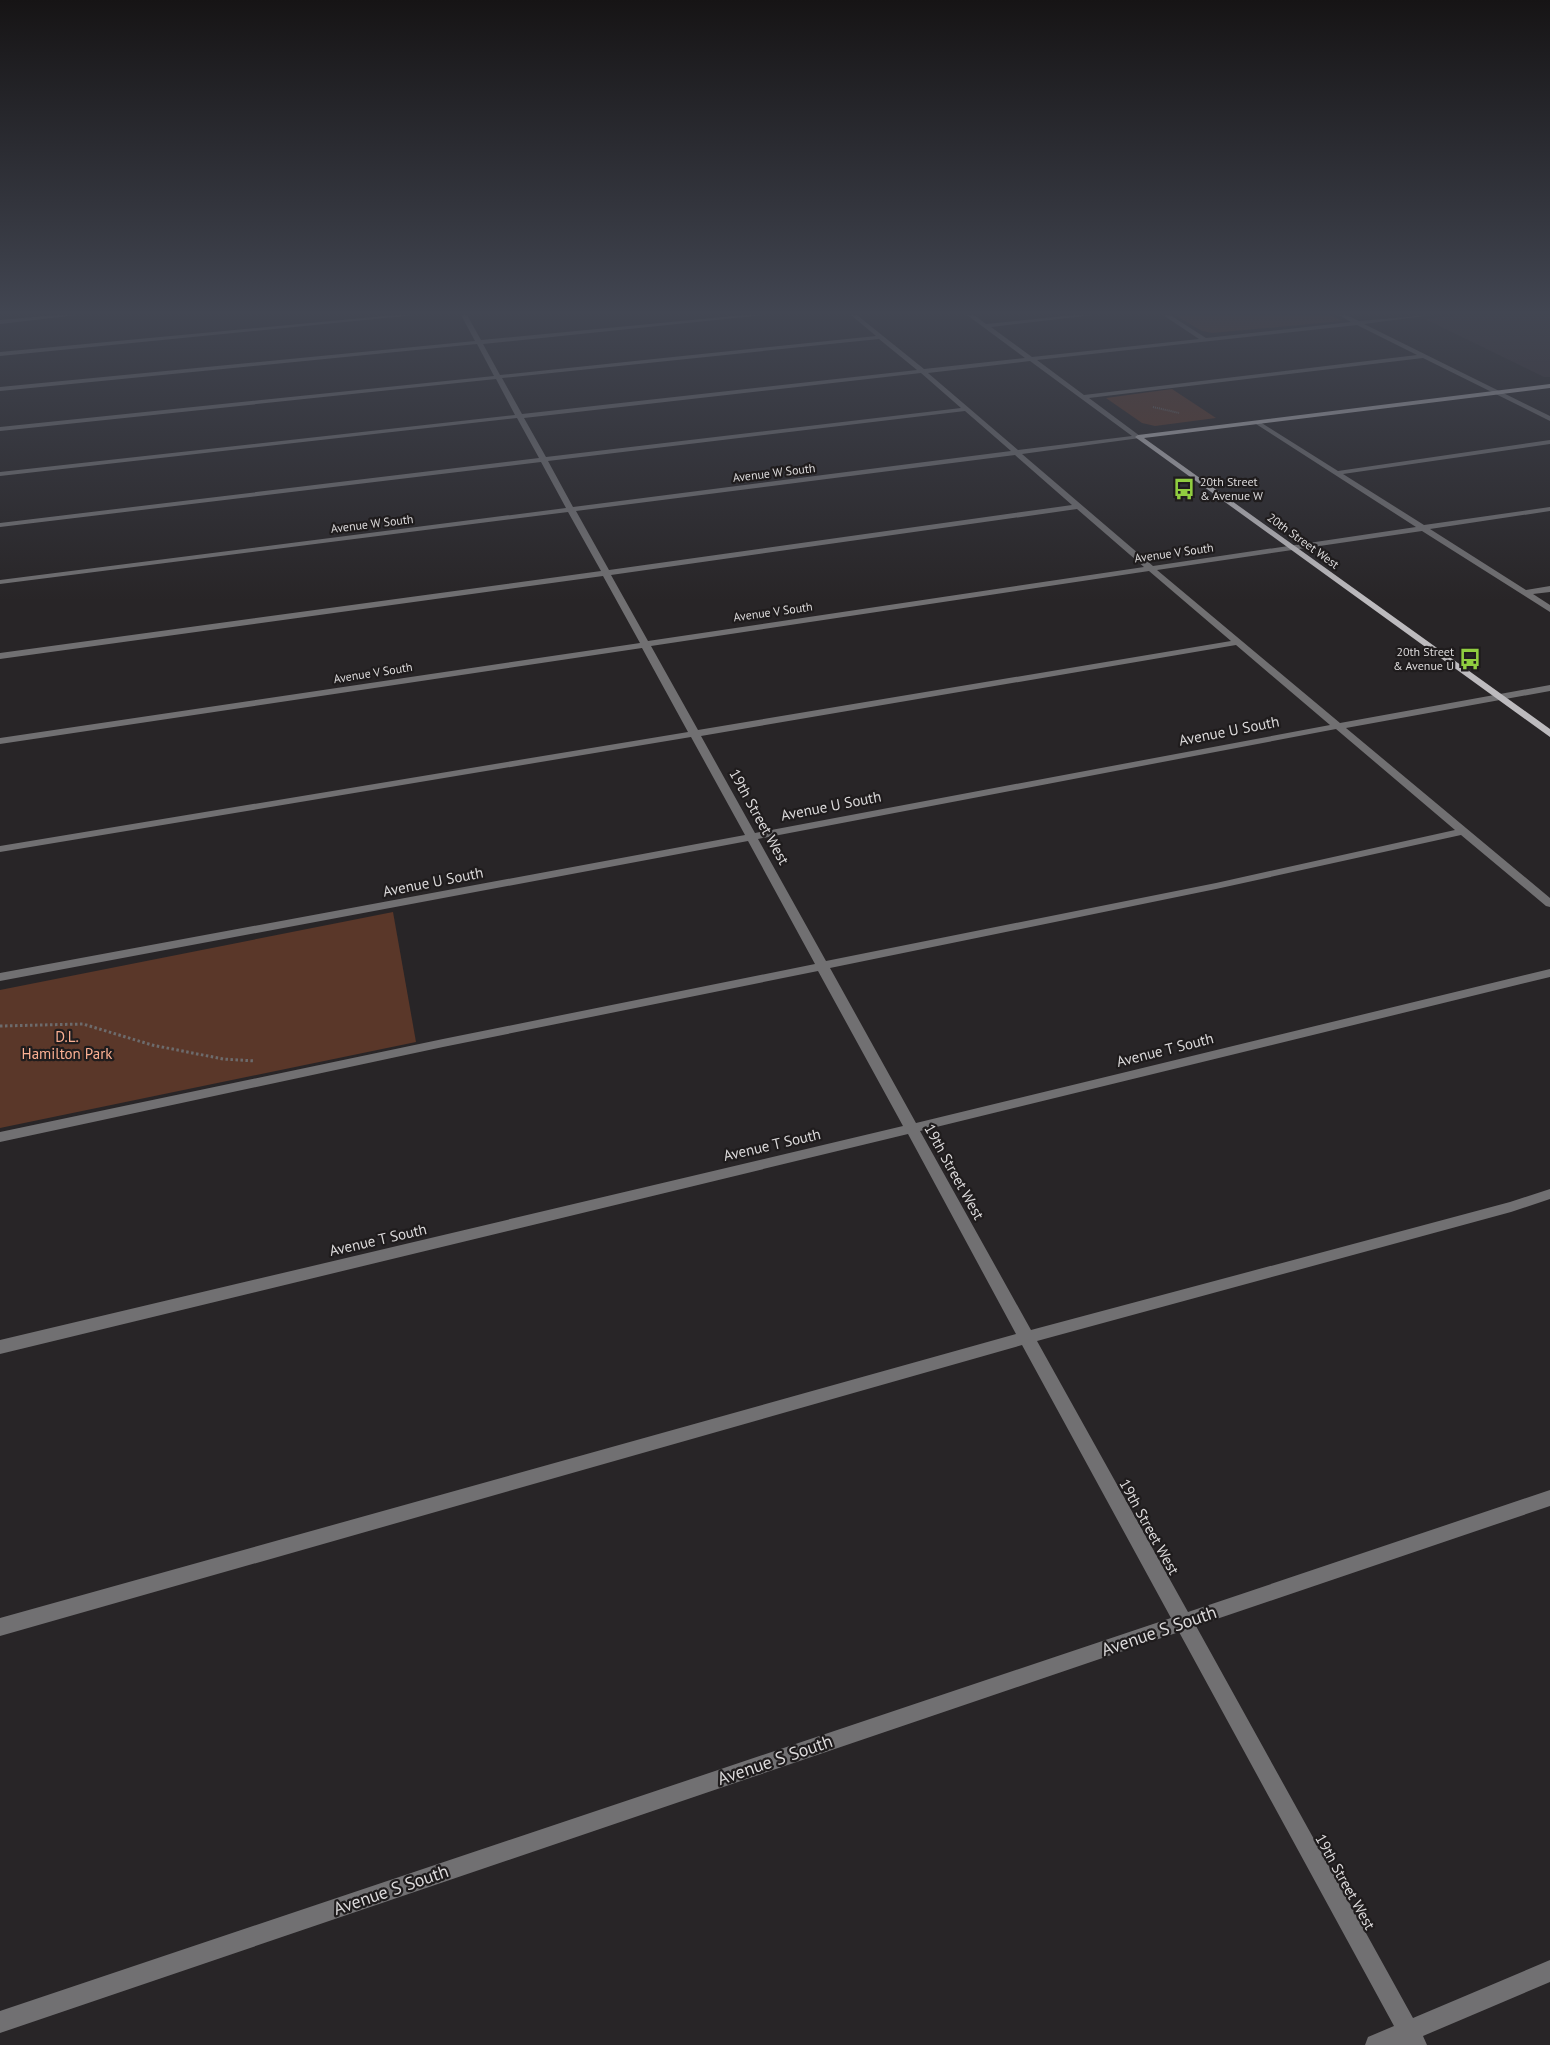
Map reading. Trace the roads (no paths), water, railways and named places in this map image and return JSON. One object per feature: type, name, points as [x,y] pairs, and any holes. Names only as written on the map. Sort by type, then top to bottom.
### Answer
[{"type":"main road","name":"Avenue W South","points":[[1138,437],[1358,410]]},
{"type":"main road","name":"20th Street West","points":[[1138,437],[1550,734]]},
{"type":"street","points":[[0,429],[174,410]]},
{"type":"street","name":"19th Street West","points":[[517,410],[1412,2038]]},
{"type":"street","points":[[0,474],[570,410]]},
{"type":"street","points":[[0,526],[955,410]]},
{"type":"street","points":[[969,410],[1152,569],[1550,904]]},
{"type":"street","name":"20th Street West","points":[[1101,410],[1138,437]]},
{"type":"street","points":[[1533,410],[1550,419]]},
{"type":"street","points":[[1258,423],[1550,609]]},
{"type":"street","name":"Avenue W South","points":[[0,582],[1138,437]]},
{"type":"street","points":[[1336,473],[1550,442]]},
{"type":"street","points":[[0,656],[607,574],[1079,506]]},
{"type":"street","name":"Avenue V South","points":[[0,741],[1550,509]]},
{"type":"street","points":[[1526,593],[1550,589]]},
{"type":"street","points":[[0,849],[1238,642]]},
{"type":"street","name":"Avenue U South","points":[[0,977],[1338,726],[1550,688]]},
{"type":"street","points":[[0,1137],[822,965],[1216,886],[1463,831]]},
{"type":"street","name":"Avenue T South","points":[[0,1347],[912,1129],[1550,973]]},
{"type":"street","points":[[0,1627],[1026,1337],[1502,1209],[1550,1194]]},
{"type":"street","name":"Avenue S South","points":[[0,2022],[1550,1498]]},
{"type":"street","points":[[1376,2045],[1412,2038],[1550,1971]]},
{"type":"place","name":"20th Street & Avenue W","points":[[1184,489]]},
{"type":"place","name":"20th Street & Avenue U","points":[[1470,659]]},
{"type":"park label","name":"D.L. Hamilton Park","points":[[67,1046]]}]
